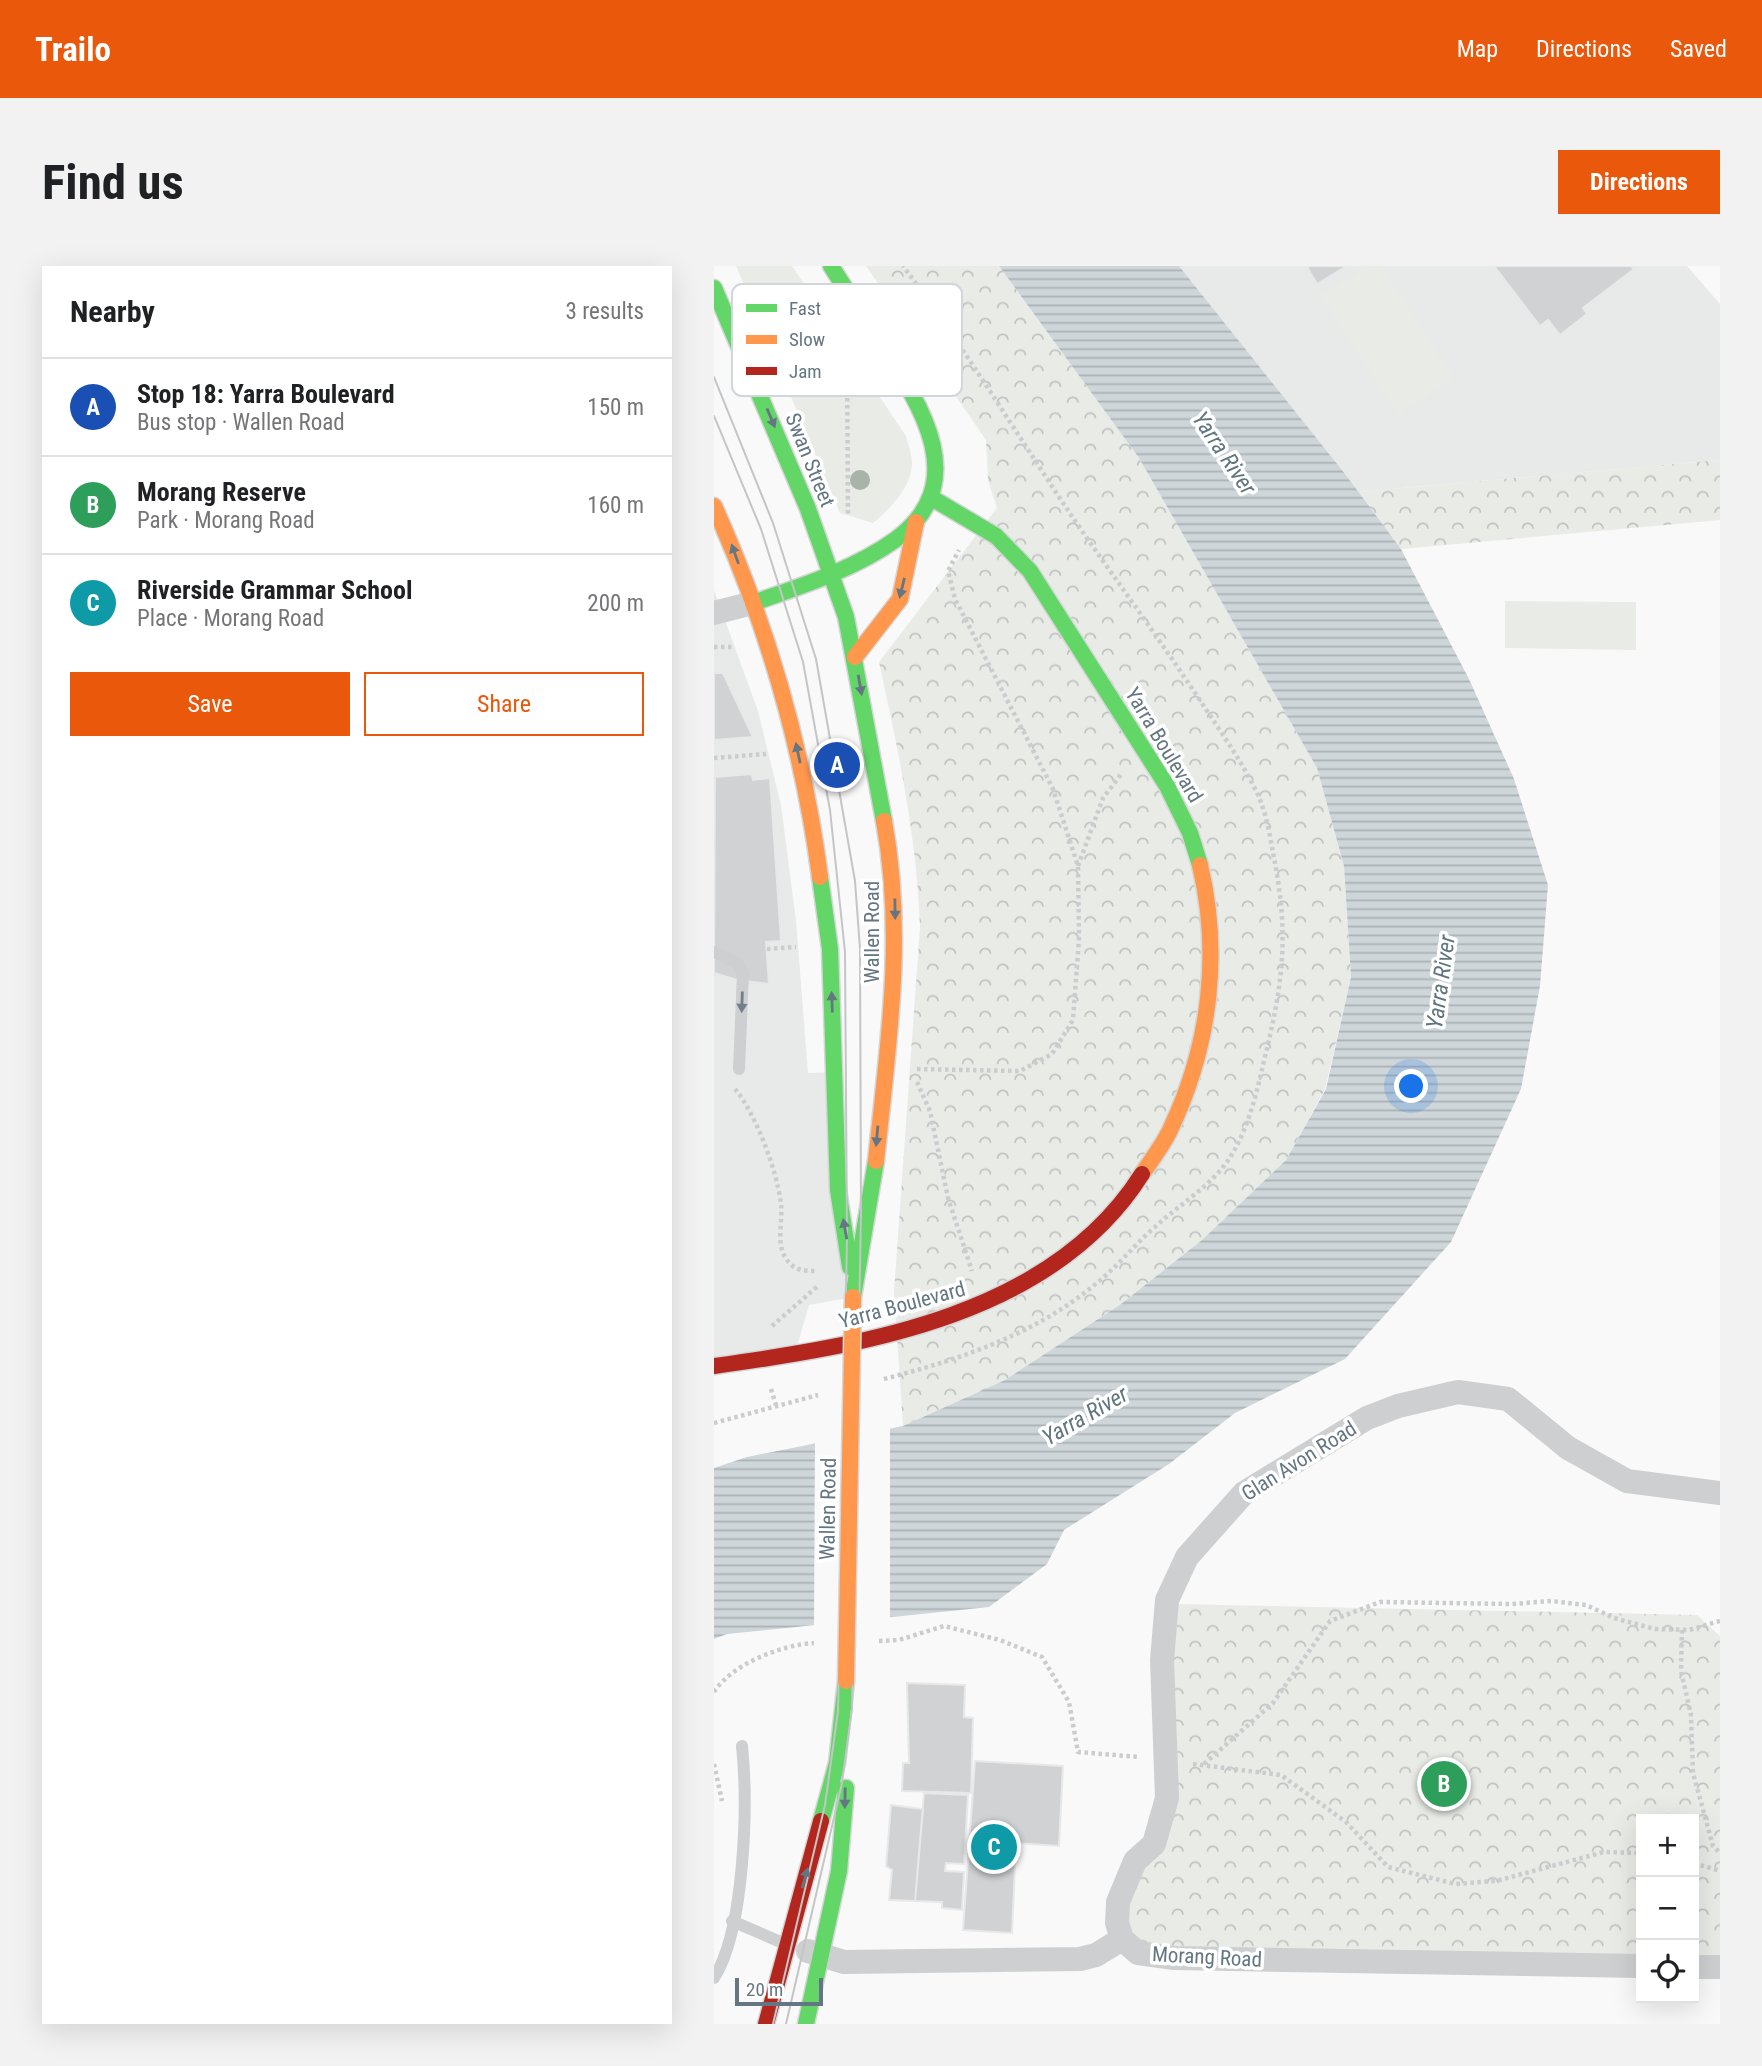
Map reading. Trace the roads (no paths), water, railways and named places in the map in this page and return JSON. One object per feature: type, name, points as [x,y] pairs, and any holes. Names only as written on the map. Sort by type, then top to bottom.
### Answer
[{"type":"main road","points":[[831,266],[843,284]]},
{"type":"main road","name":"Swan Street","points":[[714,288],[732,330]]},
{"type":"main road","name":"Swan Street","points":[[760,396],[808,509],[831,572]]},
{"type":"main road","points":[[715,513],[753,603],[881,551],[906,534],[916,522],[930,496],[939,466],[930,425],[915,396]]},
{"type":"main road","name":"Yarra Boulevard","points":[[714,1366],[810,1351],[921,1326],[982,1305],[1047,1271],[1099,1227],[1140,1182],[1164,1144],[1194,1074],[1206,1023],[1211,972],[1209,906],[1191,836],[1170,789],[1030,571],[999,536],[930,496]]},
{"type":"main road","points":[[855,657],[900,599],[916,522]]},
{"type":"main road","name":"Wallen Road","points":[[831,572],[855,657],[893,870],[896,910],[892,1004],[872,1195],[853,1297]]},
{"type":"main road","name":"Wallen Road","points":[[753,603],[795,736],[824,893],[830,949],[838,1190],[853,1297],[844,1840],[806,2024]]},
{"type":"main road","name":"Wallen Road","points":[[766,2024],[837,1763],[846,1681]]},
{"type":"street","points":[[714,613],[753,603]]},
{"type":"street","name":"Glan Avon Road","points":[[1122,1938],[1117,1923],[1118,1902],[1135,1861],[1153,1844],[1167,1798],[1163,1631],[1167,1600],[1187,1557],[1207,1531],[1244,1493],[1367,1419],[1398,1406],[1458,1392],[1508,1399],[1568,1448],[1627,1481],[1720,1493]]},
{"type":"street","name":"Morang Road","points":[[786,1944],[844,1962],[1080,1959],[1096,1955],[1122,1938],[1138,1953],[1162,1958],[1636,1966]]},
{"type":"street","points":[[1699,1967],[1720,1967]]},
{"type":"lane","points":[[714,952],[737,963],[743,973],[740,1069]]},
{"type":"lane","points":[[714,1978],[720,1969],[732,1921],[746,1818],[742,1746]]},
{"type":"lane","points":[[732,1921],[786,1944]]},
{"type":"water","name":"Yarra River","points":[[999,266],[1179,266],[1345,474],[1401,549],[1469,679],[1514,779],[1548,885],[1540,986],[1521,1089],[1451,1242],[1345,1359],[1235,1413],[1169,1464],[1064,1530],[1047,1564],[989,1607],[727,1634],[714,1639],[714,1468],[747,1457],[903,1426],[1005,1380],[1121,1304],[1202,1240],[1286,1160],[1326,1089],[1351,977],[1344,866],[1317,768],[1139,458]]},
{"type":"tram line","points":[[714,377],[773,523],[816,659],[855,881],[860,949],[861,1213],[852,1709],[842,1783],[786,2024]]},
{"type":"tram line","points":[[714,416],[761,529],[803,662],[830,810],[845,952],[847,1238],[838,1711],[825,1805],[773,2024]]},
{"type":"place","name":"Stop 18: Yarra Boulevard","points":[[837,765]]},
{"type":"place","name":"Morang Reserve","points":[[1444,1784]]},
{"type":"place","name":"Riverside Grammar School","points":[[994,1847]]}]
